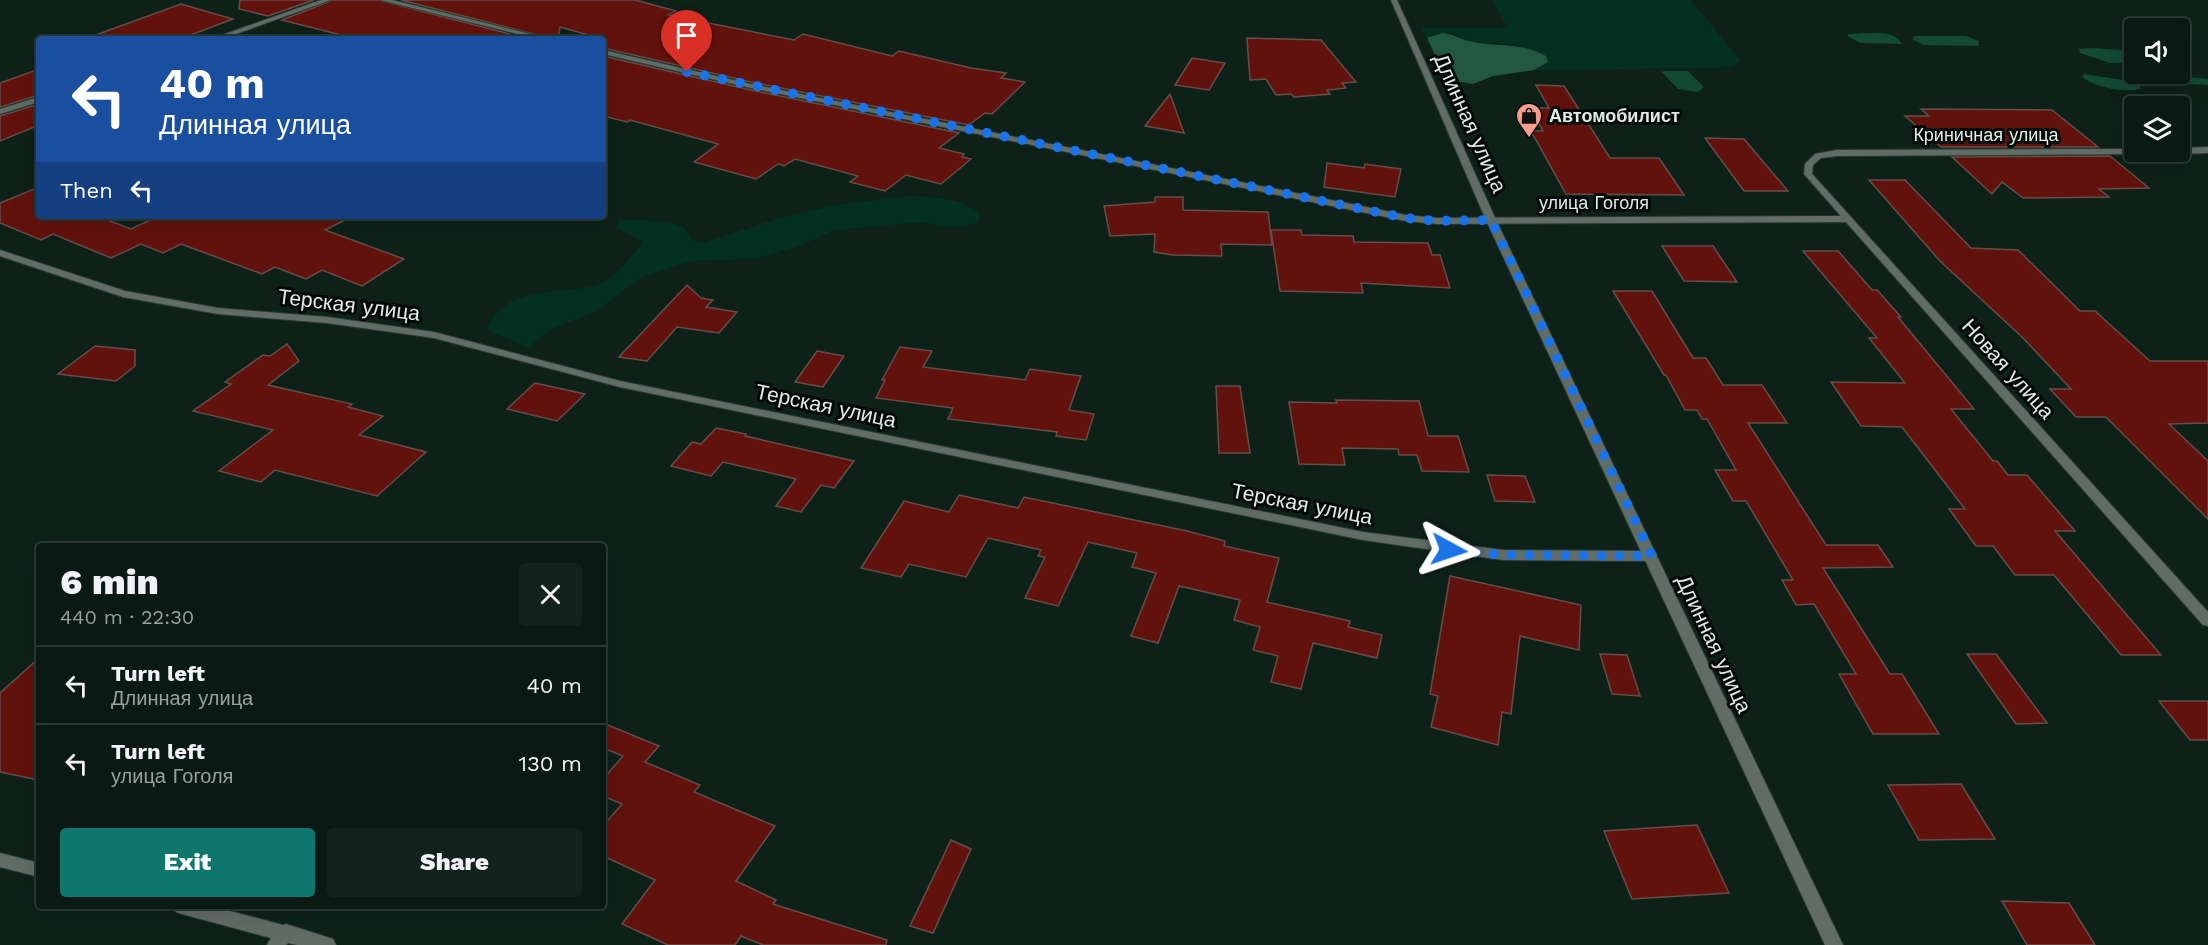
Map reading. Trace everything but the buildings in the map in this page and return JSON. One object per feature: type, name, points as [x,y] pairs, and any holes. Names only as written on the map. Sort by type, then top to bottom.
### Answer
[{"type":"street","points":[[224,36],[328,0]]},
{"type":"street","points":[[383,0],[534,36]]},
{"type":"street","name":"Длинная улица","points":[[1394,0],[1491,220],[1652,556],[1834,945]]},
{"type":"street","name":"улица Гоголя","points":[[606,53],[751,86],[1416,219],[1846,219]]},
{"type":"street","points":[[0,112],[36,100]]},
{"type":"street","points":[[2190,151],[2208,150]]},
{"type":"street","name":"Криничная улица","points":[[1837,153],[2124,151]]},
{"type":"street","name":"Новая улица","points":[[1837,153],[1818,156],[1809,164],[1808,174],[2208,621]]},
{"type":"street","name":"Терская улица","points":[[0,253],[123,294],[218,311],[327,320],[434,336],[620,384],[1363,536],[1503,555],[1652,556]]},
{"type":"street","points":[[0,860],[36,869]]},
{"type":"street","points":[[191,909],[281,939],[327,945]]},
{"type":"shaded area","points":[[1492,0],[1691,0],[1741,61],[1733,67],[1715,68],[1534,70],[1544,66],[1518,45],[1473,42],[1453,34],[1442,33],[1427,38],[1421,28],[1508,28]]},
{"type":"shaded area","points":[[1442,33],[1483,44],[1526,48],[1546,56],[1548,62],[1534,70],[1493,76],[1473,84],[1446,79],[1427,38]]},
{"type":"shaded area","points":[[1849,34],[1886,34],[1898,39],[1902,44],[1861,43],[1847,36]]},
{"type":"shaded area","points":[[1914,36],[1966,36],[1979,41],[1979,46],[1924,45],[1912,39]]},
{"type":"shaded area","points":[[2079,49],[2124,50],[2124,63],[2110,63],[2080,53]]},
{"type":"shaded area","points":[[1688,71],[1704,87],[1698,92],[1678,89],[1662,72]]},
{"type":"shaded area","points":[[2084,74],[2124,80],[2124,84],[2138,84],[2141,89],[2118,90],[2103,87],[2082,77]]},
{"type":"shaded area","points":[[2190,77],[2208,79],[2208,85],[2186,84],[2190,84]]},
{"type":"shaded area","points":[[905,196],[935,197],[957,202],[967,205],[980,217],[977,223],[955,228],[922,222],[834,230],[804,244],[755,259],[692,261],[640,278],[595,312],[551,329],[529,347],[486,330],[496,314],[508,304],[522,297],[587,287],[602,283],[613,276],[642,244],[641,240],[616,228],[618,221],[662,221],[679,225],[684,228],[691,240],[704,243],[780,218],[836,205]]},
{"type":"place","name":"Автомобилист","points":[[1529,139]]},
{"type":"route","points":[[687,72],[1406,218],[1437,221],[1491,220],[1652,556],[1503,555],[1449,550]]}]
